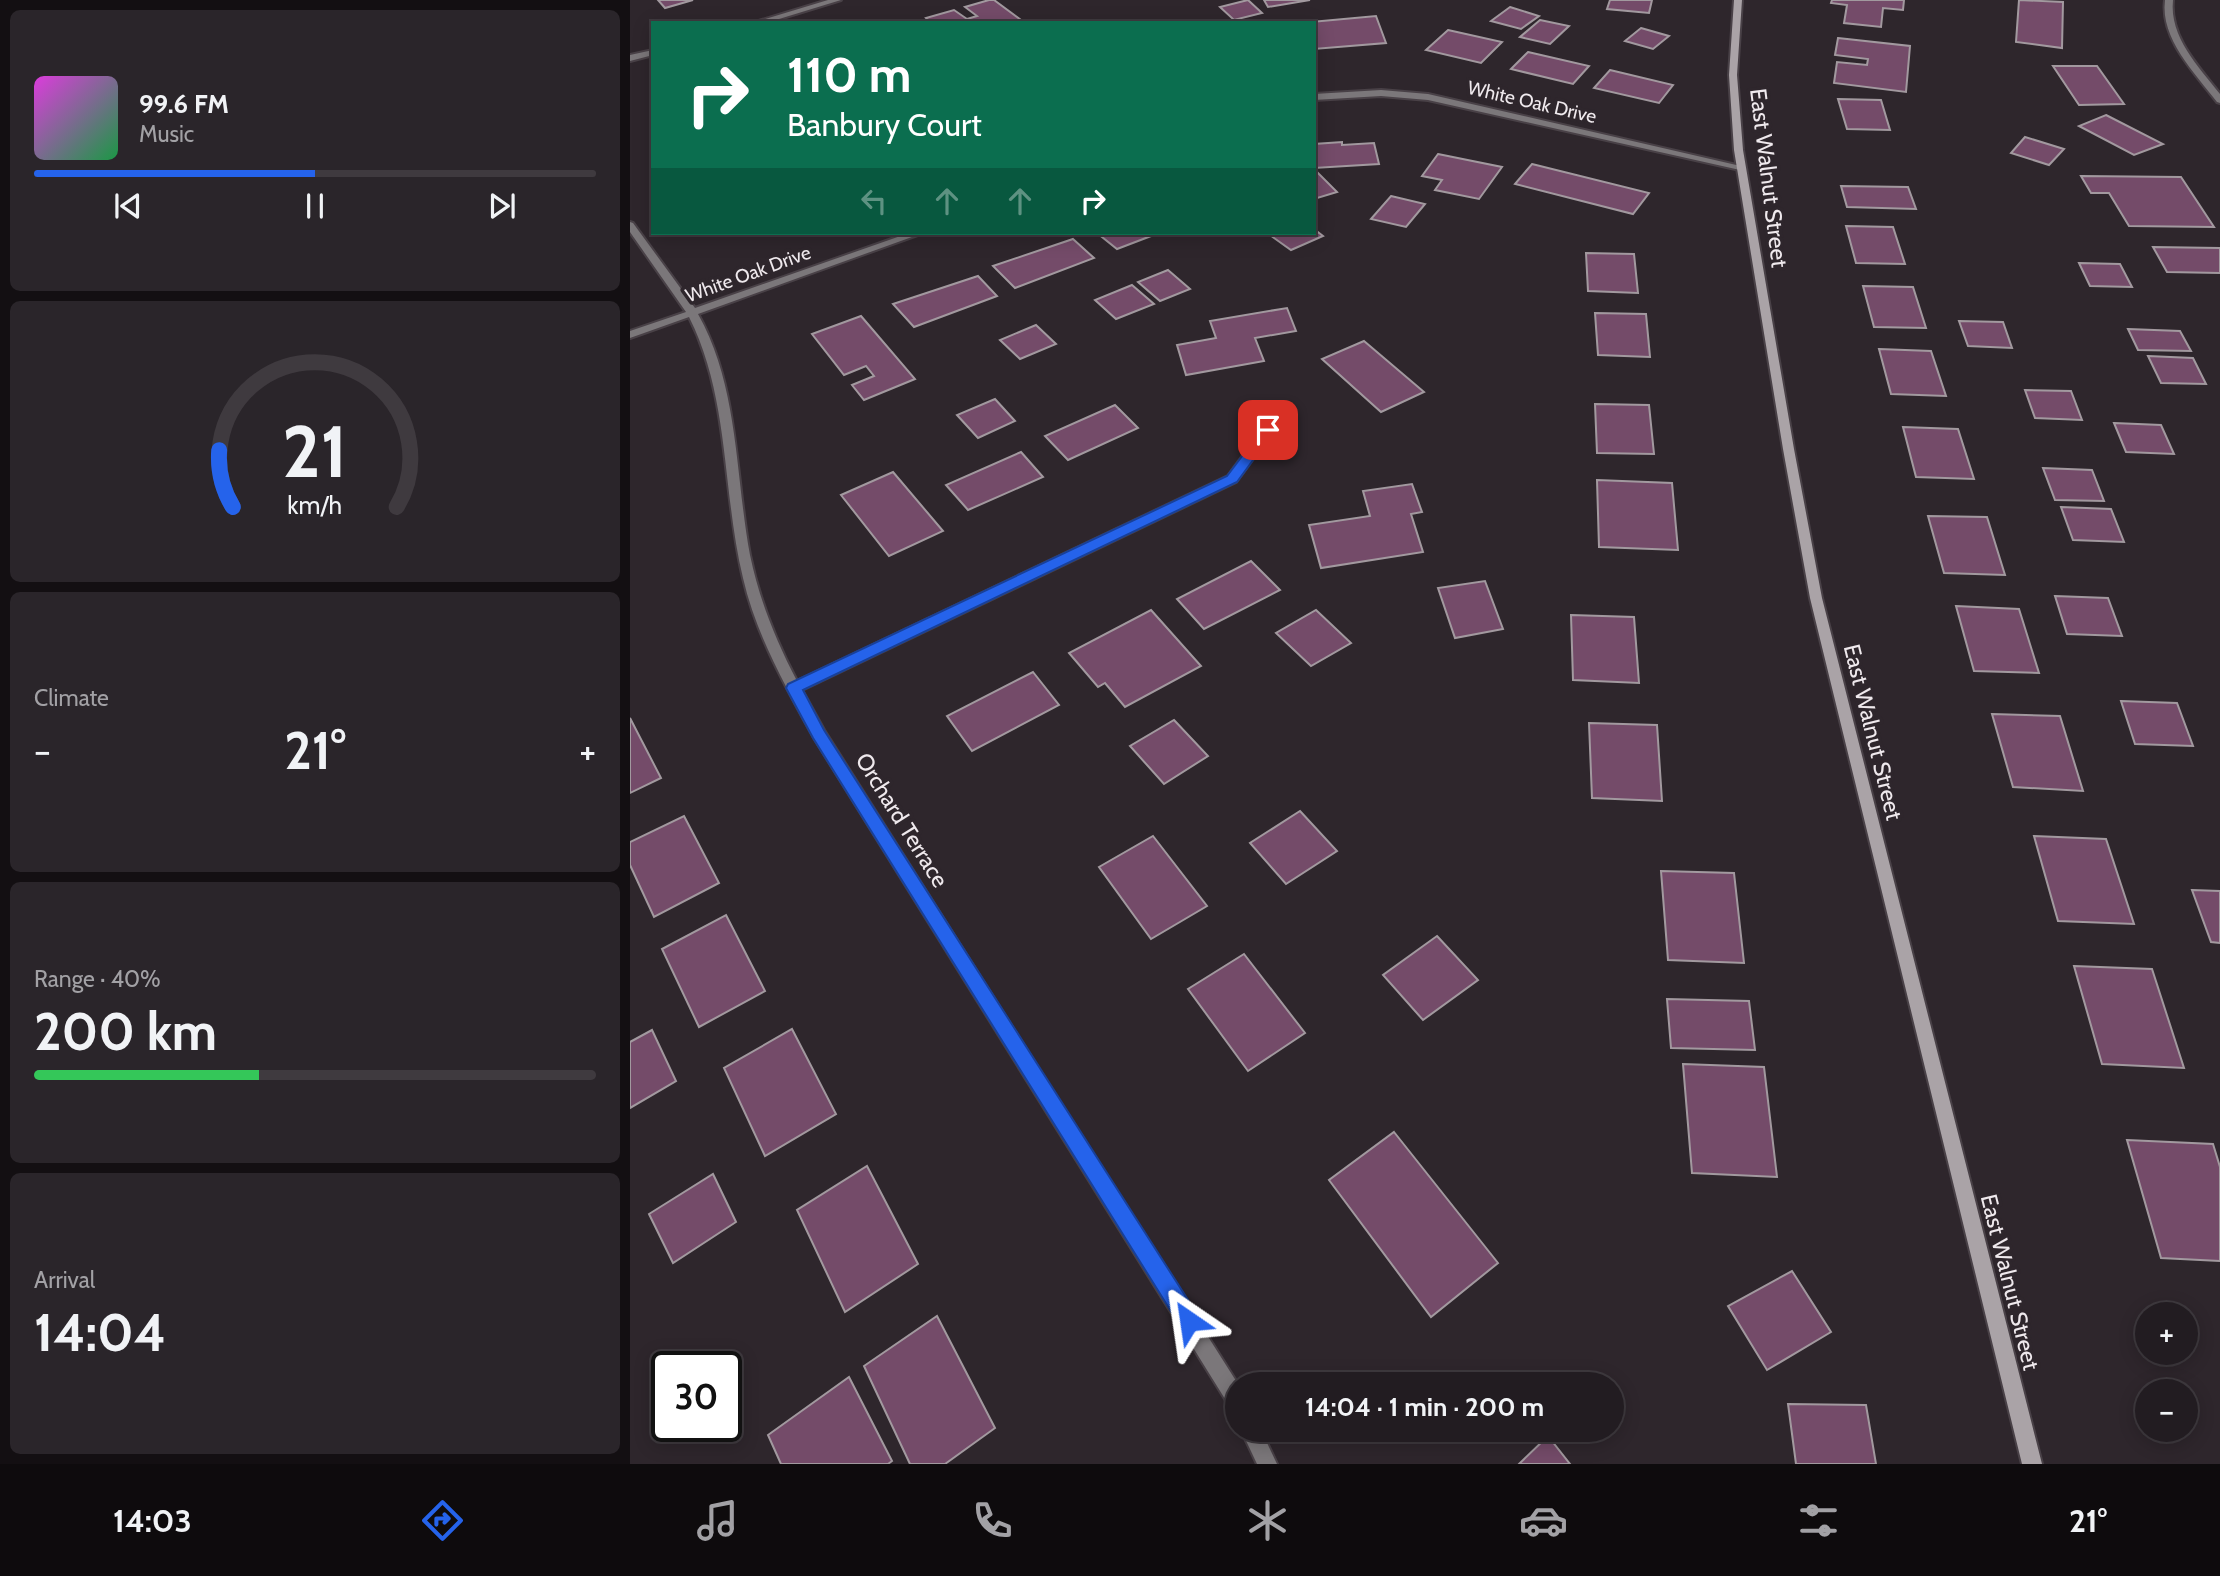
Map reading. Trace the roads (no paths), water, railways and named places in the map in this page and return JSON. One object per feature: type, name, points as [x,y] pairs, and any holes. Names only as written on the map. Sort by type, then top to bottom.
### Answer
[{"type":"street","points":[[763,21],[836,0]]},
{"type":"street","name":"East Walnut Street","points":[[1738,0],[1734,29],[1734,70],[1740,167],[1816,598],[2032,1464]]},
{"type":"street","points":[[2169,0],[2167,7],[2170,30],[2220,100]]},
{"type":"street","points":[[630,58],[651,53]]},
{"type":"street","name":"White Oak Drive","points":[[1316,97],[1381,93],[1428,97],[1740,167]]},
{"type":"street","name":"Orchard Terrace","points":[[630,225],[692,313],[711,358],[724,409],[745,555],[767,636],[819,734],[1225,1380]]},
{"type":"street","name":"White Oak Drive","points":[[630,335],[912,235]]},
{"type":"street","points":[[794,688],[1232,479],[1268,430]]},
{"type":"street","points":[[1257,1442],[1267,1464]]}]
